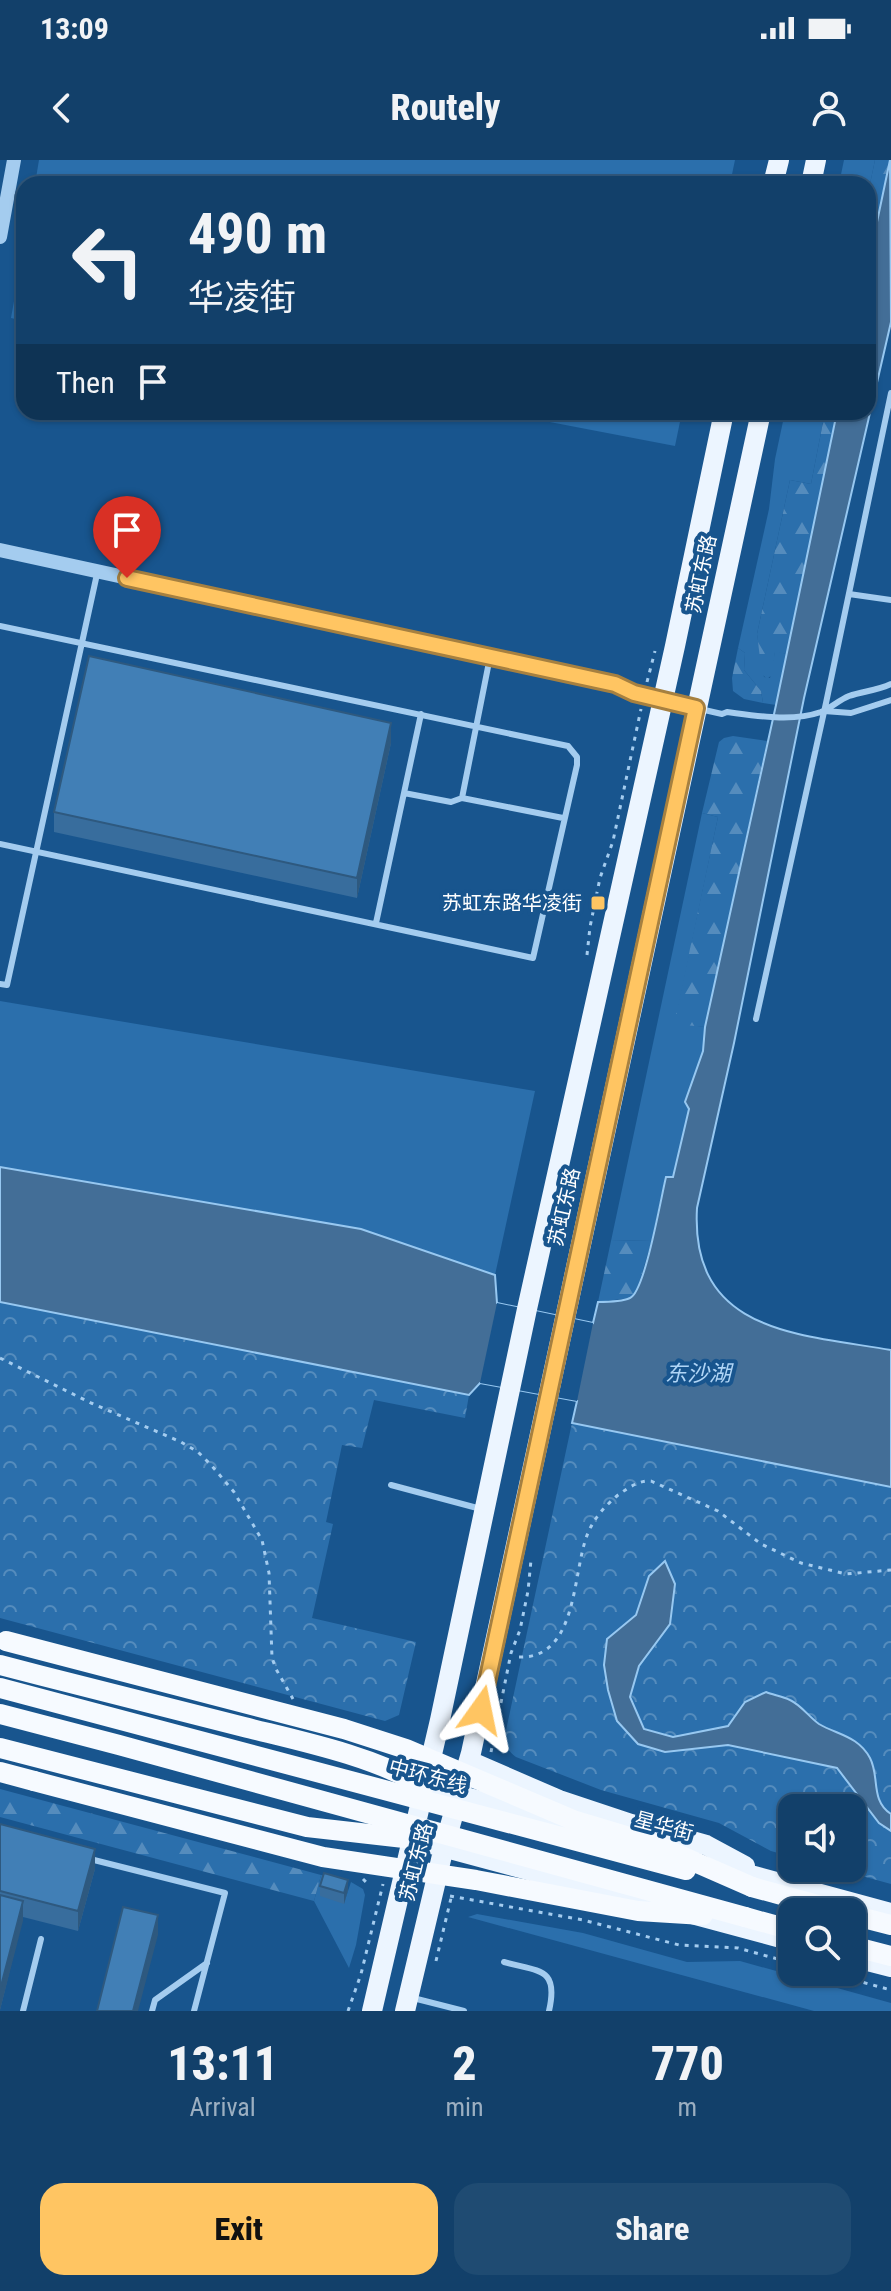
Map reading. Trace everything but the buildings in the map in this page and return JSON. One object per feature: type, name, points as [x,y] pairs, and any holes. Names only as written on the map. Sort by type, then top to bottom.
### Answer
[{"type":"highway","points":[[3,1640],[330,1725],[406,1749],[573,1820],[656,1845],[752,1887]]},
{"type":"highway","points":[[0,1665],[324,1748],[399,1773],[424,1786]]},
{"type":"highway","name":"中环东线","points":[[0,1688],[792,1898]]},
{"type":"highway","points":[[0,1714],[778,1926]]},
{"type":"highway","points":[[0,1748],[307,1827],[413,1839]]},
{"type":"highway","points":[[307,1827],[323,1818],[333,1795],[334,1768],[324,1748]]},
{"type":"highway","points":[[0,1772],[323,1857],[476,1880],[638,1911],[745,1917]]},
{"type":"highway","points":[[866,1919],[891,1925]]},
{"type":"highway","points":[[866,1950],[891,1956]]},
{"type":"main road","name":"苏虹东路","points":[[372,2011],[413,1839],[722,420]]},
{"type":"main road","name":"苏虹东路","points":[[407,2004],[444,1847],[469,1761],[759,420]]},
{"type":"main road","points":[[469,1761],[559,1800],[706,1845],[773,1881]]},
{"type":"main road","name":"星华街","points":[[424,1786],[891,1913]]},
{"type":"main road","points":[[413,1839],[778,1937]]},
{"type":"main road","points":[[866,1961],[891,1967]]},
{"type":"street","points":[[0,237],[14,160]]},
{"type":"street","points":[[0,550],[615,684],[634,693],[696,708]]},
{"type":"lane","points":[[756,1019],[891,393]]},
{"type":"lane","points":[[0,984],[7,985],[97,571]]},
{"type":"lane","points":[[849,594],[891,600]]},
{"type":"lane","points":[[0,626],[568,746],[574,751],[577,765],[533,958],[0,844]]},
{"type":"lane","points":[[462,798],[490,657]]},
{"type":"lane","points":[[696,708],[722,714],[802,717],[824,711],[849,696],[891,684]]},
{"type":"lane","points":[[824,711],[851,713],[891,700]]},
{"type":"lane","points":[[376,923],[421,714]]},
{"type":"lane","points":[[404,793],[451,802],[462,798],[563,818]]},
{"type":"lane","points":[[391,1485],[485,1510]]},
{"type":"lane","points":[[75,1855],[225,1893],[194,2011]]},
{"type":"lane","points":[[23,2011],[41,1939]]},
{"type":"lane","points":[[504,1962],[544,1973],[550,1979],[553,1987],[549,2011]]},
{"type":"lane","points":[[152,2011],[155,2000],[207,1963]]},
{"type":"lane","points":[[407,2004],[464,2011]]},
{"type":"path","points":[[0,1358],[91,1403],[181,1442],[198,1452],[212,1466],[234,1492],[262,1540],[269,1573],[272,1658],[294,1702]]},
{"type":"path","points":[[519,1657],[529,1657],[557,1639],[573,1604],[584,1544],[592,1525],[609,1503],[643,1481],[651,1481],[705,1504],[729,1518],[761,1544],[811,1566],[846,1574],[891,1570]]},
{"type":"path","points":[[361,1877],[402,1885]]},
{"type":"path","points":[[433,1893],[583,1920],[679,1945],[738,1948],[778,1959]]},
{"type":"path","points":[[866,1983],[891,1990]]},
{"type":"green space","points":[[39,160],[735,160],[732,176],[36,176]]},
{"type":"green space","points":[[844,160],[875,160],[872,176],[841,176]]},
{"type":"green space","points":[[875,160],[890,160],[876,227],[876,176],[872,176]]},
{"type":"green space","points":[[16,290],[16,319],[11,318]]},
{"type":"green space","points":[[540,420],[680,420],[675,446]]},
{"type":"green space","points":[[783,420],[823,420],[811,484],[790,480],[757,634],[764,677],[770,678],[775,651],[787,654],[776,705],[763,703],[761,691],[744,670],[745,653],[738,648],[769,509]]},
{"type":"green space","points":[[823,420],[835,420],[787,654],[775,652],[772,675],[767,679],[762,674],[757,634],[790,480],[811,484]]},
{"type":"green space","points":[[738,648],[745,653],[744,670],[761,691],[763,703],[744,699],[733,691],[732,678]]},
{"type":"green space","points":[[733,736],[767,741],[705,1027],[674,1024],[718,817],[702,813],[719,742]]},
{"type":"green space","points":[[702,813],[718,817],[675,1023],[705,1027],[703,1051],[685,1102],[689,1109],[673,1178],[665,1178],[652,1240],[611,1241]]},
{"type":"green space","points":[[0,1001],[535,1091],[495,1275],[361,1229],[0,1167]]},
{"type":"green space","points":[[652,1240],[636,1293],[630,1298],[598,1302],[611,1241]]},
{"type":"green space","points":[[0,1302],[469,1395],[465,1418],[374,1400],[362,1448],[342,1445],[326,1522],[333,1524],[312,1618],[416,1642],[399,1715],[385,1721],[0,1618]]},
{"type":"green space","points":[[572,1423],[891,1487],[891,1884],[866,1877],[866,1794],[778,1794],[778,1853],[719,1823],[601,1790],[516,1757],[506,1745],[505,1735]]},
{"type":"green space","points":[[0,1789],[321,1875],[314,1901],[0,1817]]},
{"type":"green space","points":[[321,1875],[326,1876],[344,1903],[351,1882],[363,1889],[365,1895],[349,1968],[314,1901]]},
{"type":"green space","points":[[477,1914],[583,1933],[687,1962],[740,1961],[778,1972],[778,1986],[830,1986],[891,2003],[891,2011],[814,2011],[468,1917]]},
{"type":"water","points":[[890,160],[891,322],[876,387],[876,227]]},
{"type":"water","name":"东沙湖","points":[[835,420],[868,420],[804,698],[697,1208],[700,1249],[711,1281],[731,1304],[756,1320],[787,1331],[891,1350],[891,1487],[572,1423],[577,1401],[480,1383],[469,1395],[0,1302],[0,1167],[361,1229],[495,1275],[497,1303],[593,1323],[598,1302],[630,1298],[636,1292],[647,1262],[666,1177],[673,1177],[689,1109],[685,1102],[703,1051],[705,1027]]},
{"type":"water","points":[[665,1561],[675,1584],[670,1624],[639,1666],[630,1697],[644,1729],[673,1737],[728,1726],[745,1702],[766,1692],[787,1699],[819,1724],[854,1740],[865,1751],[873,1765],[880,1802],[891,1814],[891,1831],[879,1823],[866,1806],[866,1794],[857,1794],[837,1768],[728,1745],[665,1752],[638,1744],[617,1721],[604,1665],[607,1639],[636,1615],[649,1576]]},
{"type":"pier","points":[[497,1303],[593,1323],[577,1401],[480,1383]]},
{"type":"place","name":"苏虹东路华凌街","points":[[598,903]]},
{"type":"route","points":[[127,578],[615,684],[634,693],[696,708],[481,1710]]}]
